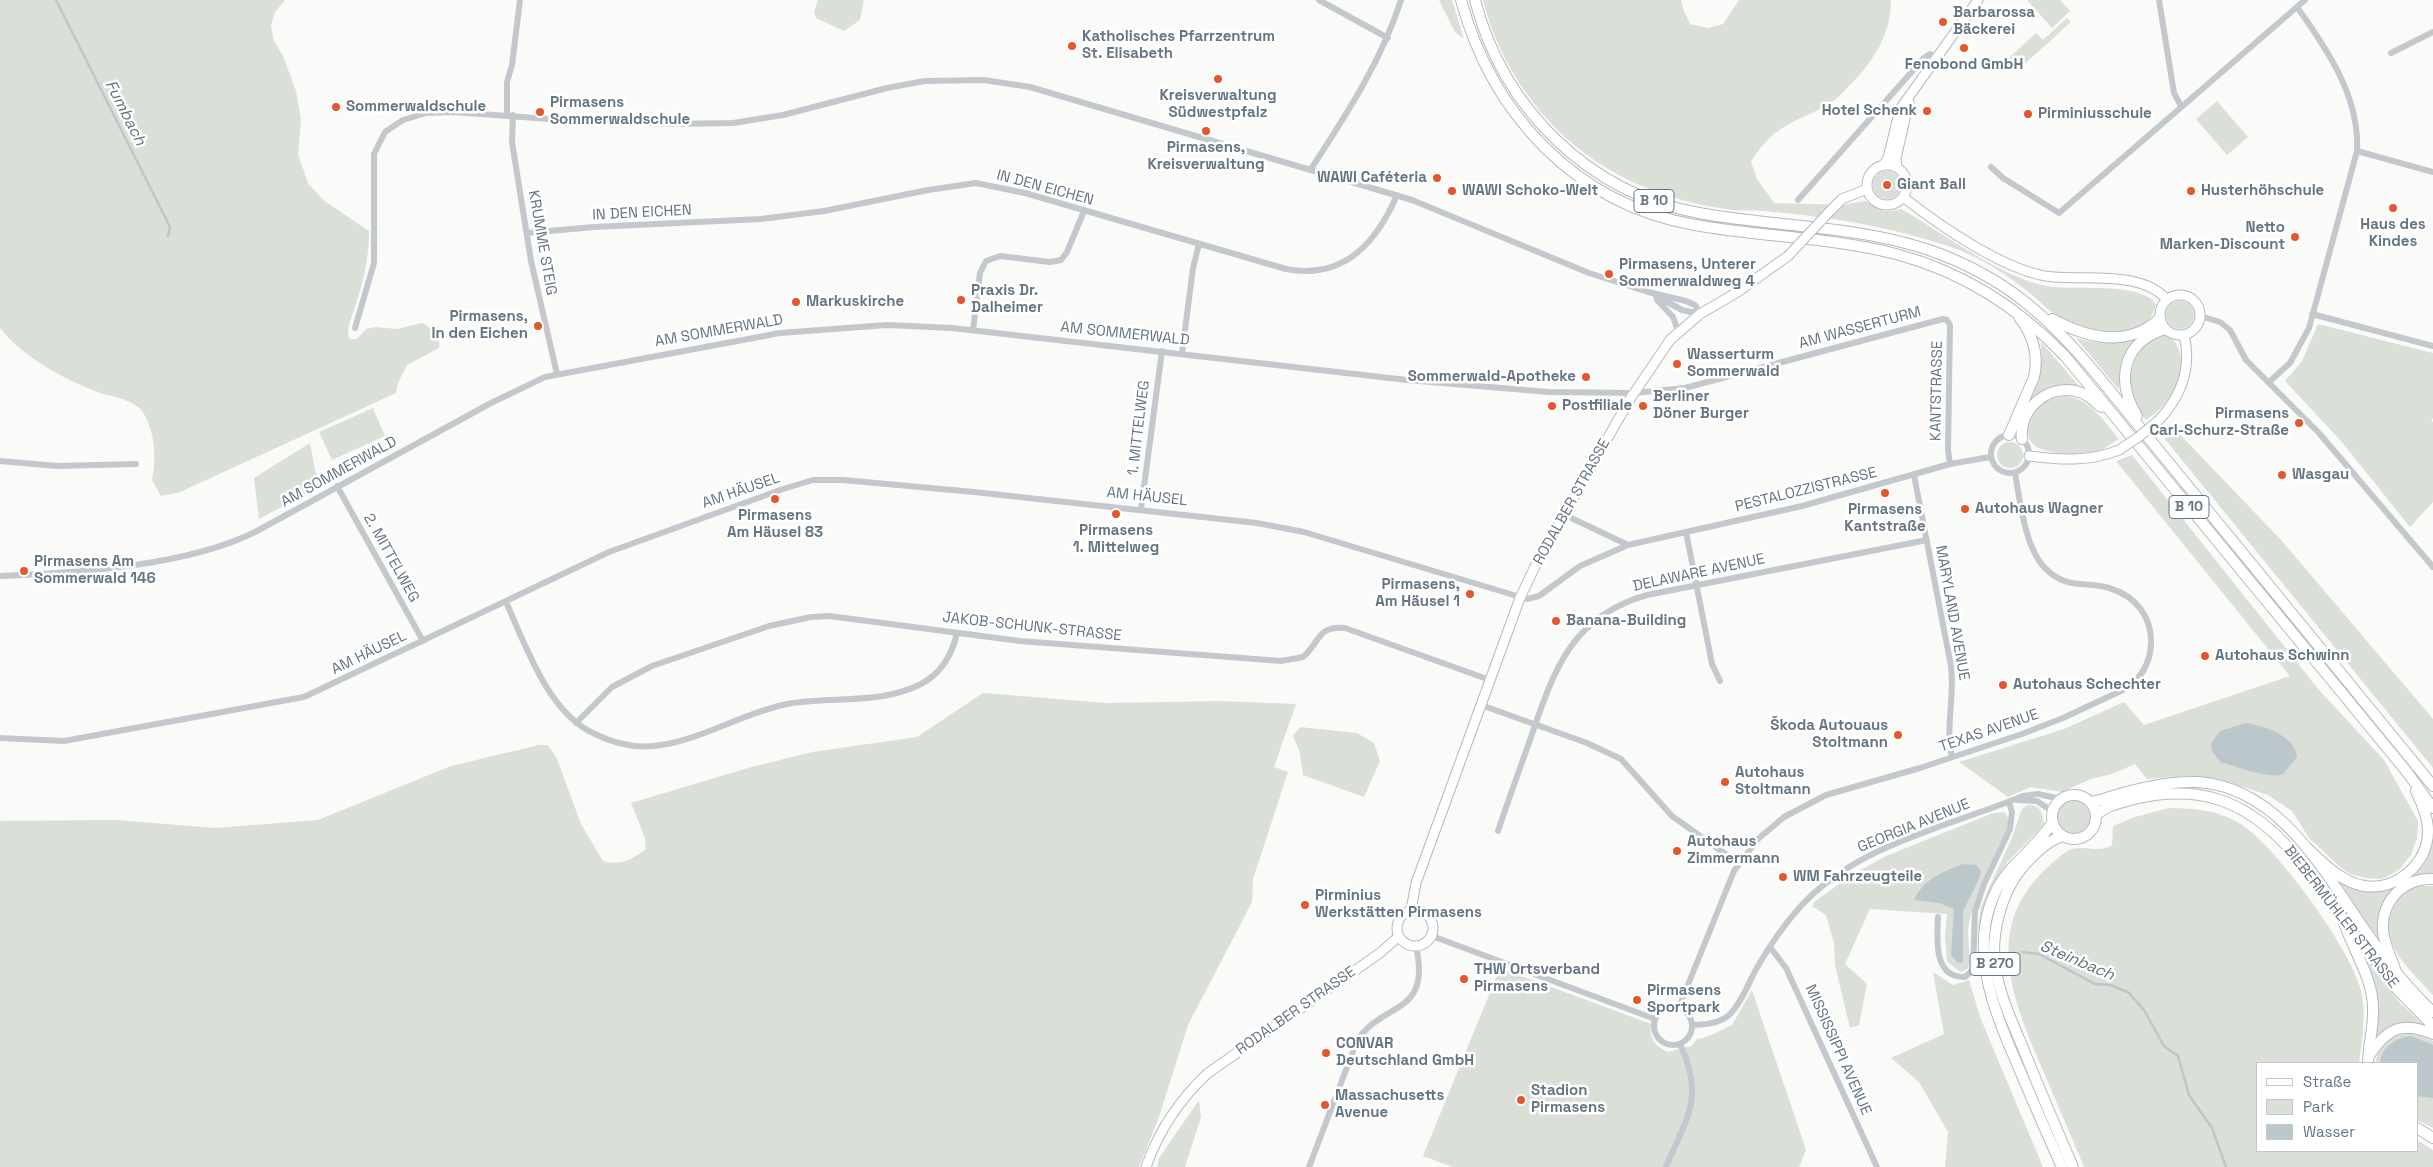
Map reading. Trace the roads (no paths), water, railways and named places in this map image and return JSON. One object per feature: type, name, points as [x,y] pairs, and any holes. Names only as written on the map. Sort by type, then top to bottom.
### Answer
[{"type":"main road","name":"B 10","points":[[1461,0],[1472,36],[1488,73],[1523,125],[1543,147],[1571,171],[1610,196],[1657,216],[1694,225],[1858,246],[1896,254],[1967,280],[2012,308],[2036,327],[2065,356],[2407,772],[2433,808]]},
{"type":"main road","name":"B 10","points":[[1475,0],[1496,58],[1530,113],[1551,136],[1578,160],[1617,185],[1660,204],[1698,213],[1858,234],[1910,244],[1973,269],[1999,283],[2039,312],[2067,339],[2433,786]]},
{"type":"main road","points":[[1913,91],[1902,127],[1896,161],[1906,178],[1906,191],[1898,202],[1886,205],[1874,200],[1867,189],[1870,173],[1884,164],[1888,158],[1900,109],[1978,0]]},
{"type":"main road","points":[[1884,164],[1898,167]]},
{"type":"main road","name":"RODALBER STRASSE","points":[[1146,1167],[1167,1122],[1193,1086],[1222,1062],[1380,953],[1398,937],[1396,931],[1398,920],[1401,915],[1411,910],[1416,883],[1520,598],[1634,393],[1657,357],[1678,332],[1700,314],[1736,293],[1788,256],[1842,199],[1867,189]]},
{"type":"main road","points":[[1902,197],[1950,232],[2022,270],[2051,277],[2136,281],[2153,288],[2167,300]]},
{"type":"main road","points":[[2180,295],[2189,297],[2198,307],[2200,316],[2196,326],[2184,334],[2174,334],[2165,329],[2160,318],[2162,306],[2167,300],[2180,295]]},
{"type":"main road","points":[[2009,435],[2034,377],[2037,357],[2030,334],[2012,308]]},
{"type":"main road","points":[[2039,312],[2082,334],[2111,338],[2130,335],[2149,327],[2160,318]]},
{"type":"main road","points":[[2156,447],[2128,400],[2125,378],[2130,356],[2136,347],[2150,335],[2165,329]]},
{"type":"main road","points":[[2029,456],[2079,460],[2106,455],[2119,450],[2140,436],[2159,420],[2176,398],[2184,381],[2188,354],[2184,334]]},
{"type":"main road","points":[[2022,439],[2022,427],[2027,412],[2035,402],[2053,392],[2072,391],[2082,393],[2115,418]]},
{"type":"main road","points":[[2090,802],[2145,788],[2186,782],[2223,786],[2265,807],[2336,874],[2364,886],[2380,886],[2397,881],[2410,872],[2420,860],[2426,847],[2428,830],[2425,814],[2407,772]]},
{"type":"main road","points":[[2076,795],[2090,802],[2096,815],[2093,829],[2086,836],[2072,840],[2062,836],[2052,823],[2052,811],[2061,799],[2076,795]]},
{"type":"main road","name":"BIEBERMÜHLER STRASSE","points":[[2096,815],[2110,806],[2159,795],[2206,796],[2224,800],[2247,812],[2267,826],[2286,845],[2397,989],[2433,1026]]},
{"type":"main road","name":"B 270","points":[[2052,823],[2012,868],[1998,888],[1986,920],[1984,943],[1987,980],[1999,1020],[2062,1167]]},
{"type":"main road","name":"B 270","points":[[2062,836],[2055,838],[2044,847],[2014,880],[2006,895],[1998,921],[1995,966],[2005,1003],[2073,1167]]},
{"type":"main road","name":"BIEBERMÜHLER STRASSE","points":[[2307,848],[2396,972],[2433,1012]]},
{"type":"main road","points":[[2396,972],[2383,932],[2384,915],[2393,896],[2400,888],[2411,882],[2433,879]]},
{"type":"main road","points":[[1398,937],[1406,944],[1416,947],[1425,943],[1432,936],[1431,919],[1422,912],[1411,910]]},
{"type":"main road","points":[[2343,920],[2350,942],[2367,978],[2372,1000],[2373,1020],[2368,1060]]},
{"type":"main road","points":[[2368,1060],[2385,1034],[2395,1029],[2415,1028],[2433,1034]]},
{"type":"main road","points":[[2418,1127],[2433,1132]]},
{"type":"main road","points":[[2418,1128],[2433,1138]]},
{"type":"street","name":"KRUMME STEIG","points":[[520,0],[512,65],[507,82],[512,142],[537,290],[557,374]]},
{"type":"street","points":[[1319,0],[1388,38]]},
{"type":"street","points":[[1311,169],[1362,88],[1388,38],[1401,0]]},
{"type":"street","points":[[2159,0],[2174,93],[2181,106]]},
{"type":"street","points":[[1991,167],[2002,178],[2059,213],[2305,0]]},
{"type":"street","points":[[2269,382],[2297,352],[2309,328],[2357,151],[2355,121],[2336,66],[2297,7]]},
{"type":"street","points":[[2391,53],[2433,32]]},
{"type":"street","points":[[1798,200],[1924,58],[1930,54],[1937,57]]},
{"type":"street","points":[[355,328],[374,263],[373,164],[380,140],[392,126],[426,113],[510,115],[577,121],[677,124],[733,123],[806,110],[907,84],[945,79],[984,80],[1030,87],[1062,95],[1397,195],[1482,227],[1589,273],[1648,292],[1682,310],[1700,314]]},
{"type":"street","points":[[2357,151],[2433,172]]},
{"type":"street","name":"IN DEN EICHEN","points":[[527,233],[594,227],[761,220],[824,211],[928,190],[976,183],[1024,193],[1302,272],[1324,271],[1345,262],[1368,242],[1386,218],[1397,195]]},
{"type":"street","points":[[973,330],[980,273],[986,261],[1000,256],[1050,262],[1061,260],[1068,252],[1084,211]]},
{"type":"street","points":[[1182,353],[1193,268],[1199,244]]},
{"type":"street","points":[[1648,292],[1673,317],[1678,332]]},
{"type":"street","points":[[2312,314],[2433,346]]},
{"type":"street","points":[[2200,316],[2220,322],[2230,330],[2243,356],[2320,433],[2433,567]]},
{"type":"street","name":"AM WASSERTURM","points":[[1634,393],[1685,388],[1938,320],[1947,320]]},
{"type":"street","name":"KANTSTRASSE","points":[[1947,320],[1950,330],[1948,450],[1950,464]]},
{"type":"street","name":"AM SOMMERWALD","points":[[0,576],[108,567],[214,548],[242,539],[515,390],[557,374],[780,333],[887,325],[973,330],[1440,383],[1549,392],[1634,393]]},
{"type":"street","name":"1. MITTELWEG","points":[[1142,509],[1162,351]]},
{"type":"street","points":[[2009,435],[2022,439],[2026,444],[2029,456],[2025,467],[2015,473],[1999,470],[1990,456],[1993,444],[2003,436],[2009,435]]},
{"type":"street","name":"PESTALOZZISTRASSE","points":[[1520,598],[1539,596],[1580,566],[1628,545],[1802,506],[1950,464],[1990,456]]},
{"type":"street","points":[[0,461],[66,466],[136,464]]},
{"type":"street","name":"TEXAS AVENUE","points":[[1679,1007],[1722,895],[1738,863],[1769,828],[1811,801],[2047,725],[2107,699],[2131,685],[2143,672],[2151,649],[2150,626],[2140,606],[2120,592],[2108,588],[2075,586],[2044,568],[2036,556],[2026,525],[2015,473]]},
{"type":"street","name":"MARYLAND AVENUE","points":[[1914,475],[1952,676],[1950,744],[1952,757]]},
{"type":"street","name":"AM HÄUSEL","points":[[0,738],[64,741],[290,701],[326,688],[625,546],[813,480],[843,480],[1248,521],[1304,532],[1520,598]]},
{"type":"street","name":"2. MITTELWEG","points":[[337,486],[423,641]]},
{"type":"street","points":[[1565,515],[1628,545]]},
{"type":"street","points":[[1686,532],[1712,664],[1720,680]]},
{"type":"street","name":"DELAWARE AVENUE","points":[[1498,831],[1535,724],[1560,660],[1578,636],[1605,612],[1630,600],[1696,585],[1927,540]]},
{"type":"street","points":[[506,602],[547,686],[560,707],[576,723],[595,735],[618,743],[653,746],[682,739],[781,705],[871,698],[898,693],[922,683],[938,672],[953,649],[958,633]]},
{"type":"street","name":"JAKOB-SCHUNK-STRASSE","points":[[576,723],[612,687],[637,673],[720,642],[812,617],[848,617],[958,633],[1068,645],[1281,661],[1297,660],[1312,648],[1318,637],[1326,630],[1345,628],[1490,680]]},
{"type":"street","points":[[1481,704],[1620,759],[1672,816],[1738,863]]},
{"type":"street","name":"GEORGIA AVENUE","points":[[1692,1024],[1713,1022],[1729,1015],[1770,947],[1792,917],[1813,894],[1853,865],[1900,843],[2033,794],[2061,799]]},
{"type":"street","name":"GEORGIA AVENUE","points":[[2009,802],[2037,801],[2052,811]]},
{"type":"street","points":[[1938,917],[1937,942],[1941,963],[1949,973],[1965,977],[1974,970],[1973,921],[1977,905],[2012,821],[2009,802]]},
{"type":"street","points":[[1432,936],[1655,1019]]},
{"type":"street","points":[[1309,1167],[1357,1041],[1367,1028],[1402,1005],[1414,990],[1419,968],[1416,947]]},
{"type":"street","name":"MISSISSIPPI AVENUE","points":[[1770,947],[1786,968],[1877,1167]]},
{"type":"street","points":[[1670,1006],[1679,1007],[1687,1012],[1692,1024],[1691,1034],[1680,1044],[1666,1044],[1658,1038],[1654,1029],[1655,1019],[1662,1009],[1670,1006]]},
{"type":"street","points":[[1666,1167],[1693,1094],[1692,1072],[1680,1044]]},
{"type":"water","points":[[2246,723],[2278,733],[2291,743],[2297,757],[2283,774],[2261,774],[2220,762],[2212,751],[2211,744],[2220,731]]},
{"type":"water","points":[[1963,864],[1976,865],[1981,871],[1963,911],[1963,963],[1957,962],[1951,955],[1954,909],[1939,903],[1914,900],[1928,881],[1941,873]]},
{"type":"water","points":[[2411,1036],[2433,1045],[2433,1098],[2418,1096],[2418,1062],[2380,1062],[2387,1048],[2400,1039]]},
{"type":"waterway","name":"Fumbach","points":[[56,0],[170,227],[168,236]]},
{"type":"waterway","name":"Steinbach","points":[[2022,952],[2039,954],[2095,984],[2110,985],[2128,992],[2144,1010],[2164,1046],[2178,1056],[2189,1095],[2212,1128],[2226,1167]]},
{"type":"place","name":"Barbarossa Bäckerei","points":[[1943,22]]},
{"type":"place","name":"Katholisches Pfarrzentrum St. Elisabeth","points":[[1072,46]]},
{"type":"place","name":"Fenobond GmbH","points":[[1964,48]]},
{"type":"place","name":"Kreisverwaltung Südwestpfalz","points":[[1218,79]]},
{"type":"place","name":"Sommerwaldschule","points":[[336,107]]},
{"type":"place","name":"Hotel Schenk","points":[[1927,111]]},
{"type":"place","name":"Pirmasens Sommerwaldschule","points":[[540,112]]},
{"type":"place","name":"Pirminiusschule","points":[[2028,114]]},
{"type":"place","name":"Pirmasens, Kreisverwaltung","points":[[1206,131]]},
{"type":"place","name":"WAWI Caféteria","points":[[1437,178]]},
{"type":"place","name":"Giant Ball","points":[[1887,185]]},
{"type":"place","name":"WAWI Schoko-Welt","points":[[1452,191]]},
{"type":"place","name":"Husterhöhschule","points":[[2191,191]]},
{"type":"place","name":"Haus des Kindes","points":[[2393,208]]},
{"type":"place","name":"Netto Marken-Discount","points":[[2295,237]]},
{"type":"place","name":"Pirmasens, Unterer Sommerwaldweg 4","points":[[1609,274]]},
{"type":"place","name":"Praxis Dr. Dalheimer","points":[[961,300]]},
{"type":"place","name":"Markuskirche","points":[[796,302]]},
{"type":"place","name":"Pirmasens, In den Eichen","points":[[538,326]]},
{"type":"place","name":"Wasserturm Sommerwald","points":[[1677,364]]},
{"type":"place","name":"Sommerwald-Apotheke","points":[[1586,377]]},
{"type":"place","name":"Postfiliale","points":[[1552,406]]},
{"type":"place","name":"Berliner Döner Burger","points":[[1643,406]]},
{"type":"place","name":"Pirmasens Carl-Schurz-Straße","points":[[2299,423]]},
{"type":"place","name":"Wasgau","points":[[2282,475]]},
{"type":"place","name":"Pirmasens Kantstraße","points":[[1885,493]]},
{"type":"place","name":"Pirmasens Am Häusel 83","points":[[775,499]]},
{"type":"place","name":"Autohaus Wagner","points":[[1965,509]]},
{"type":"place","name":"Pirmasens 1. Mittelweg","points":[[1116,514]]},
{"type":"place","name":"Pirmasens Am Sommerwald 146","points":[[24,571]]},
{"type":"place","name":"Pirmasens, Am Häusel 1","points":[[1470,594]]},
{"type":"place","name":"Banana-Building","points":[[1556,621]]},
{"type":"place","name":"Autohaus Schwinn","points":[[2205,656]]},
{"type":"place","name":"Autohaus Schechter","points":[[2003,685]]},
{"type":"place","name":"Škoda Autouaus Stoltmann","points":[[1898,735]]},
{"type":"place","name":"Autohaus Stoltmann","points":[[1725,782]]},
{"type":"place","name":"Autohaus Zimmermann","points":[[1677,851]]},
{"type":"place","name":"WM Fahrzeugteile","points":[[1783,877]]},
{"type":"place","name":"Pirminius Werkstätten Pirmasens","points":[[1305,905]]},
{"type":"place","name":"THW Ortsverband Pirmasens","points":[[1464,979]]},
{"type":"place","name":"Pirmasens Sportpark","points":[[1637,1000]]},
{"type":"place","name":"CONVAR Deutschland GmbH","points":[[1326,1053]]},
{"type":"place","name":"Stadion Pirmasens","points":[[1521,1100]]},
{"type":"place","name":"Massachusetts Avenue","points":[[1325,1105]]}]
